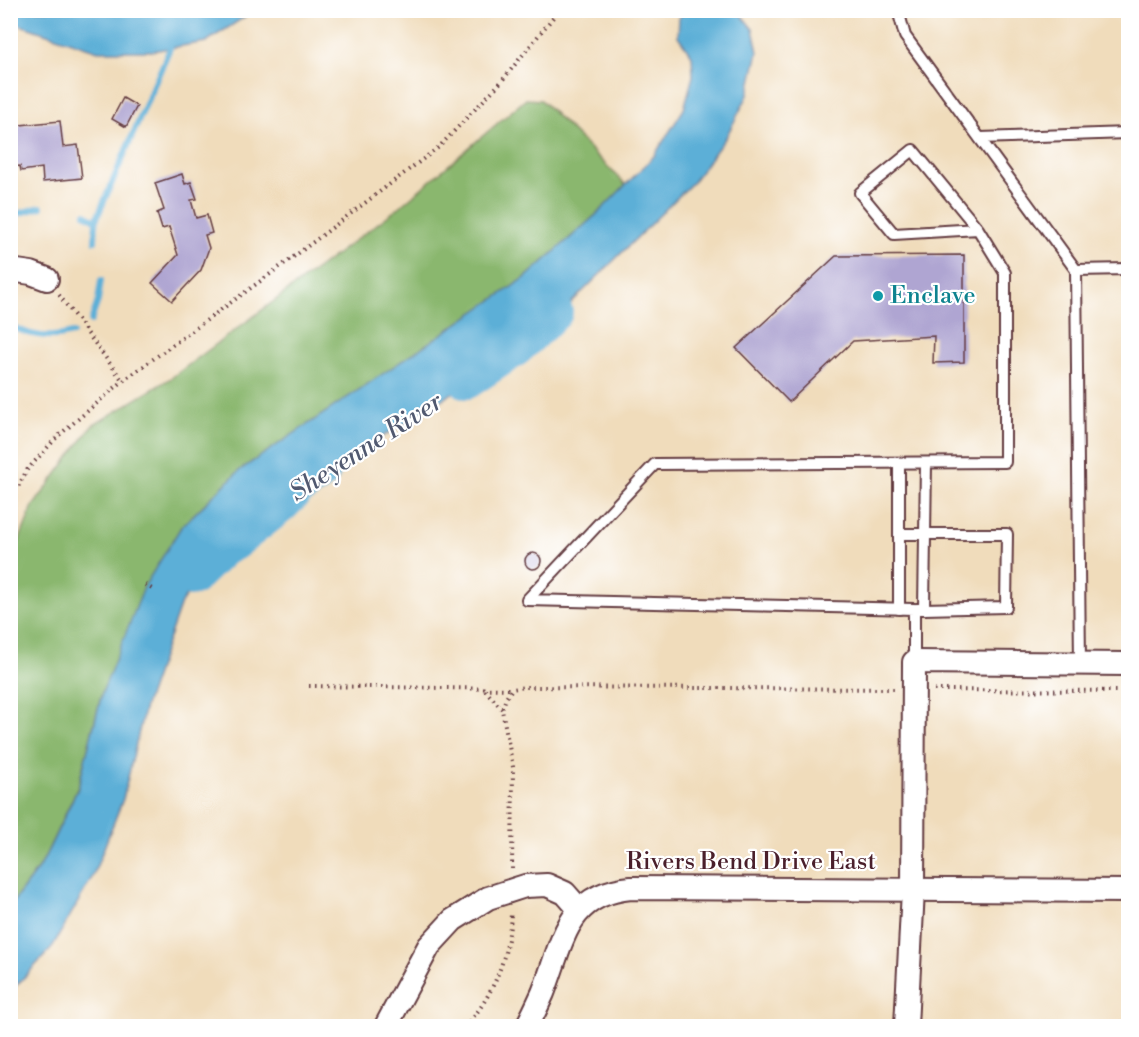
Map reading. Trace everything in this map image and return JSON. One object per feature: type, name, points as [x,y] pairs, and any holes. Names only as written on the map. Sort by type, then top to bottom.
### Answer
[{"type":"street","points":[[10,270],[31,273],[47,279]]},
{"type":"street","points":[[906,1026],[913,890],[914,662],[1128,664]]},
{"type":"street","points":[[386,1026],[429,946],[453,920],[488,898],[525,886],[547,885],[566,893],[580,910]]},
{"type":"street","name":"Rivers Bend Drive East","points":[[527,1026],[543,994],[562,937],[580,910],[596,897],[611,890],[631,888],[1128,891]]},
{"type":"lane","points":[[898,10],[905,36],[1076,270],[1080,663]]},
{"type":"lane","points":[[980,138],[1128,133]]},
{"type":"lane","points":[[900,534],[1007,534],[1006,607],[899,609],[527,600],[655,464],[1005,462],[1005,273],[978,229],[913,150],[860,193],[894,234],[978,229]]},
{"type":"lane","points":[[1076,270],[1128,269]]},
{"type":"lane","points":[[899,463],[899,609]]},
{"type":"lane","points":[[914,662],[925,534],[926,463]]},
{"type":"path","points":[[10,502],[27,470],[57,437],[123,381],[439,147],[501,82],[560,10]]},
{"type":"path","points":[[47,279],[123,381]]},
{"type":"path","points":[[145,585],[154,590]]},
{"type":"path","points":[[309,686],[485,689],[525,687],[888,689]]},
{"type":"path","points":[[466,1026],[478,1013],[501,972],[511,926],[513,767],[502,710],[485,689]]},
{"type":"path","points":[[502,710],[512,689]]},
{"type":"path","points":[[939,690],[1128,691]]},
{"type":"green space","points":[[526,99],[541,100],[626,185],[525,278],[240,470],[181,527],[102,693],[78,787],[42,863],[11,905],[11,561],[33,506],[92,426],[171,378],[397,209]]},
{"type":"water","points":[[686,10],[738,11],[753,29],[758,52],[748,95],[726,137],[693,182],[558,316],[456,391],[339,464],[268,513],[214,558],[181,603],[145,706],[123,799],[93,876],[51,949],[11,991],[11,905],[42,863],[78,788],[102,693],[145,585],[181,527],[240,470],[525,278],[597,214],[654,156],[684,109],[693,76],[692,56],[678,36],[679,18]]},
{"type":"water","points":[[10,11],[254,11],[206,42],[152,51],[98,51],[11,22]]},
{"type":"building","points":[[123,98],[137,106],[126,127],[112,119]]},
{"type":"building","points":[[60,121],[63,147],[78,145],[82,178],[43,182],[42,168],[21,171],[20,166],[10,167],[10,126]]},
{"type":"building","points":[[182,174],[185,184],[191,182],[197,199],[191,200],[196,218],[207,215],[212,233],[205,235],[209,248],[201,270],[172,301],[152,283],[178,255],[169,227],[162,229],[157,213],[164,210],[155,183]]},
{"type":"building","name":"Enclave","points":[[964,255],[964,362],[933,363],[934,336],[853,341],[789,402],[736,348],[836,256]]},
{"type":"building","points":[[533,553],[541,561],[533,569],[525,561]]},
{"type":"waterway","points":[[85,214],[96,220],[171,42]]},
{"type":"waterway","points":[[10,216],[41,207]]},
{"type":"waterway","points":[[95,241],[96,220]]},
{"type":"waterway","points":[[91,321],[98,301],[101,280]]},
{"type":"waterway","name":"Sheyenne River","points":[[467,380],[515,348],[554,312]]},
{"type":"waterway","points":[[10,325],[41,336],[73,333]]},
{"type":"waterway","name":"Sheyenne River","points":[[192,577],[222,548],[233,542],[280,505],[296,489],[322,471]]},
{"type":"place","name":"Enclave","points":[[878,296]]}]
